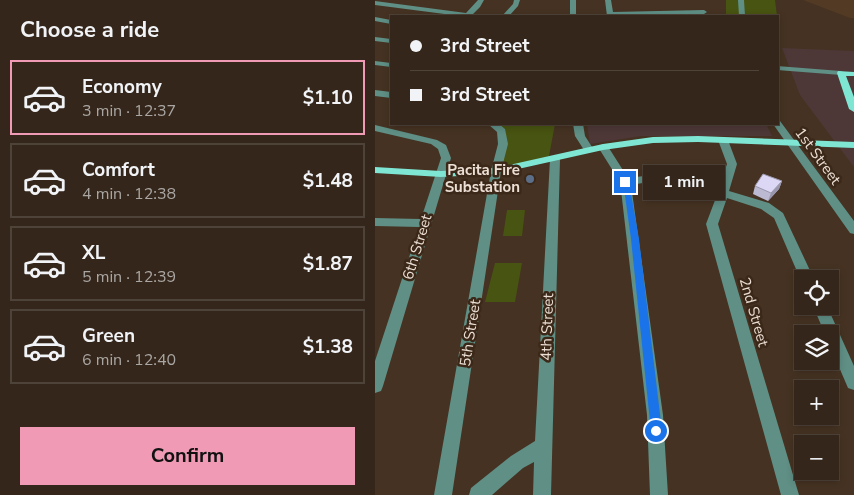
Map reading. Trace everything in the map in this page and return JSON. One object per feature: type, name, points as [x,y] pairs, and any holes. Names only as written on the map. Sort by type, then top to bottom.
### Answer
[{"type":"main road","points":[[854,74],[841,73],[854,109]]},
{"type":"main road","points":[[375,170],[441,174],[496,171],[596,149],[653,140],[854,144]]},
{"type":"street","points":[[471,15],[481,0]]},
{"type":"street","points":[[506,15],[517,0]]},
{"type":"street","points":[[573,0],[573,15]]},
{"type":"street","points":[[608,0],[610,15],[705,11]]},
{"type":"street","points":[[741,0],[742,15]]},
{"type":"street","points":[[375,3],[463,15]]},
{"type":"street","points":[[375,20],[390,22]]},
{"type":"street","points":[[375,39],[390,42]]},
{"type":"street","points":[[375,63],[390,65]]},
{"type":"street","points":[[779,68],[841,73]]},
{"type":"street","points":[[375,93],[390,95]]},
{"type":"street","name":"5th Street","points":[[443,495],[496,171],[503,144],[502,131],[494,125]]},
{"type":"street","points":[[578,125],[580,136],[596,149],[625,182],[635,239],[655,414],[659,495]]},
{"type":"street","name":"1st Street","points":[[778,125],[854,230]]},
{"type":"street","name":"6th Street","points":[[375,128],[426,139],[441,146],[446,158],[424,223],[375,386]]},
{"type":"street","name":"2nd Street","points":[[723,140],[732,164],[712,224],[789,495]]},
{"type":"street","name":"4th Street","points":[[542,495],[555,159]]},
{"type":"street","points":[[625,182],[660,176],[673,178],[765,206],[779,216],[803,270]]},
{"type":"street","points":[[375,222],[424,223]]},
{"type":"street","points":[[824,315],[854,383]]},
{"type":"street","points":[[478,495],[517,462],[544,446]]},
{"type":"shaded area","points":[[803,0],[854,0],[854,18],[850,18]]},
{"type":"shaded area","points":[[782,48],[854,51],[854,167],[800,95]]},
{"type":"shaded area","points":[[587,125],[766,125],[772,136],[641,136],[590,144]]},
{"type":"green space","points":[[726,0],[775,0],[777,15],[726,15]]},
{"type":"green space","points":[[495,125],[555,125],[549,156],[496,170],[503,130]]},
{"type":"green space","points":[[507,210],[525,210],[522,236],[503,236]]},
{"type":"green space","points":[[495,263],[522,263],[515,302],[485,302]]},
{"type":"building","points":[[763,174],[782,181],[771,193],[755,186]]},
{"type":"place","name":"Pacita Fire Substation","points":[[530,179]]},
{"type":"route","points":[[625,182],[635,239],[656,431]]}]
